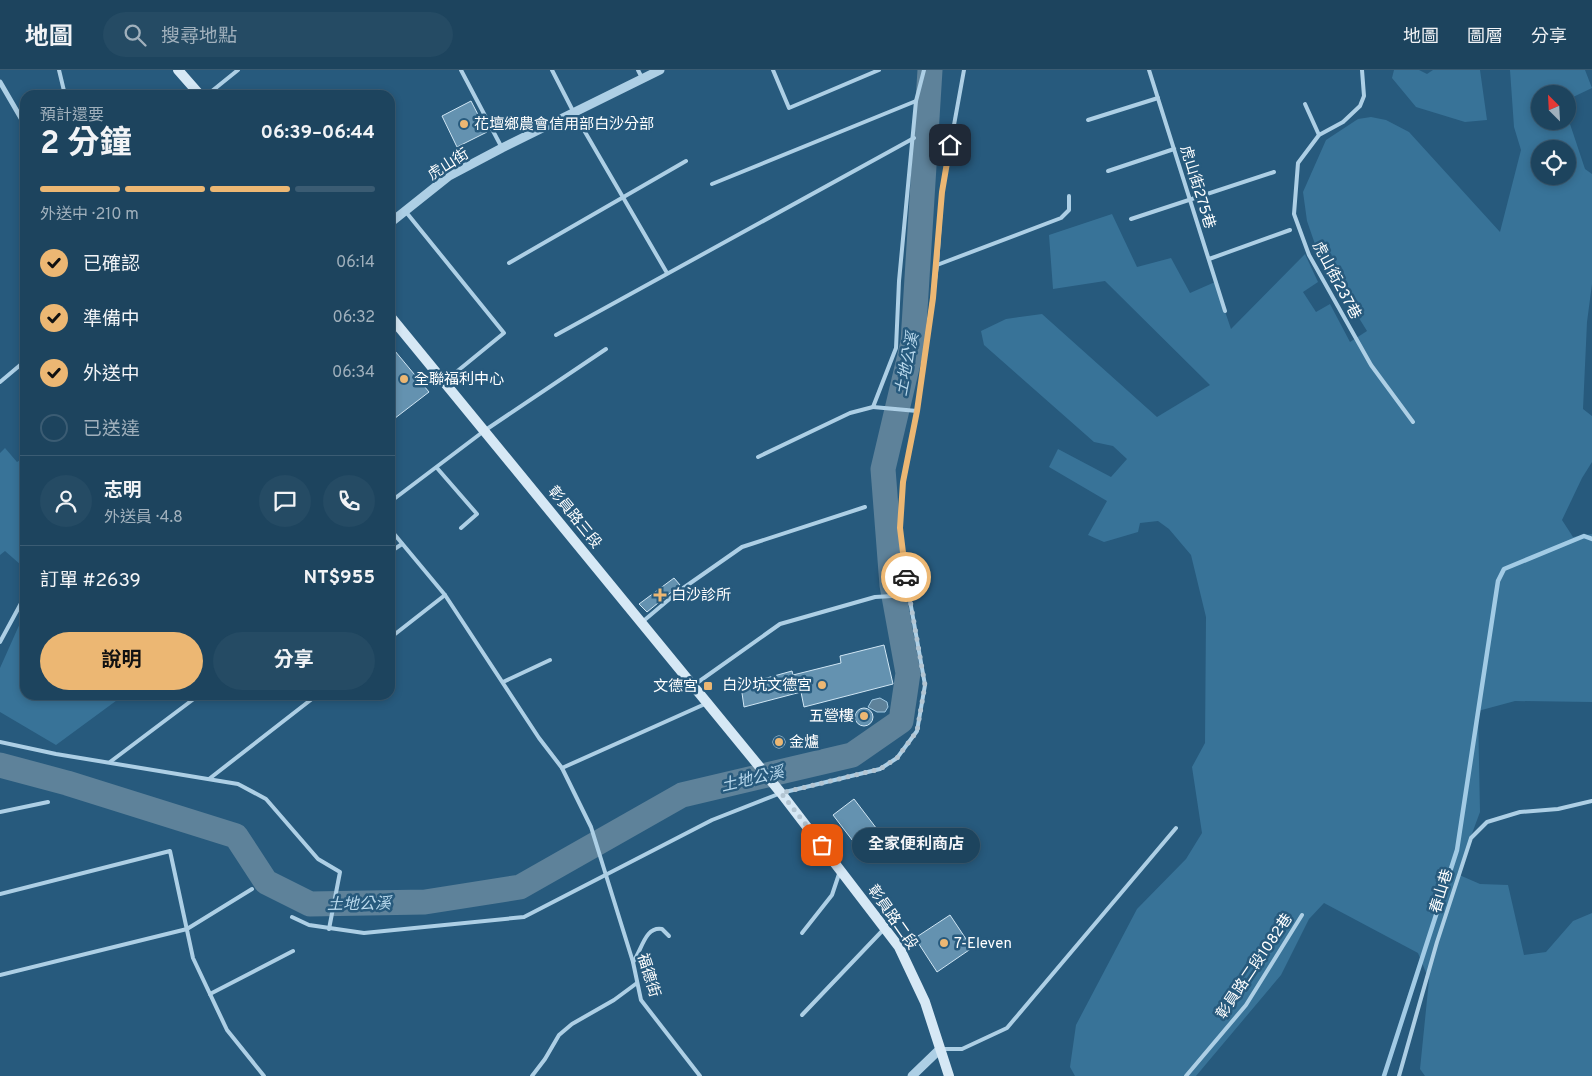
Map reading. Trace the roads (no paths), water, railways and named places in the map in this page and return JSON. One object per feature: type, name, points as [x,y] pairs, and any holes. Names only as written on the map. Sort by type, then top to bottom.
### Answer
[{"type":"main road","points":[[178,70],[196,90]]},
{"type":"main road","name":"彰員路三段","points":[[395,322],[781,793]]},
{"type":"main road","name":"彰員路二段","points":[[781,793],[899,947],[925,1002],[949,1076]]},
{"type":"street","name":"虎山街","points":[[395,219],[450,176],[574,113],[640,74],[660,70]]},
{"type":"street","points":[[0,82],[20,116]]},
{"type":"street","points":[[912,1076],[940,1049]]},
{"type":"lane","points":[[59,70],[64,90]]},
{"type":"lane","points":[[213,90],[238,70]]},
{"type":"lane","points":[[461,70],[502,148]]},
{"type":"lane","points":[[552,70],[574,113],[667,274]]},
{"type":"lane","points":[[773,70],[789,108],[879,70]]},
{"type":"lane","points":[[873,407],[896,348],[898,281],[914,138],[916,101],[924,70]]},
{"type":"lane","points":[[292,918],[309,925],[364,933],[524,917],[712,820],[781,793],[880,769],[897,758],[917,731],[925,685],[909,595],[900,528],[903,482],[917,411],[937,265],[942,192],[964,70]]},
{"type":"lane","name":"虎山街275巷","points":[[1149,70],[1226,311]]},
{"type":"lane","name":"虎山街237巷","points":[[1362,70],[1364,76],[1364,96],[1360,106],[1343,122],[1320,135],[1298,162],[1294,214],[1309,255],[1371,365],[1412,422]]},
{"type":"lane","points":[[1088,120],[1158,98]]},
{"type":"lane","points":[[712,184],[916,101]]},
{"type":"lane","points":[[1305,104],[1320,135]]},
{"type":"lane","points":[[556,335],[914,138]]},
{"type":"lane","points":[[1108,171],[1174,149]]},
{"type":"lane","points":[[508,263],[686,161]]},
{"type":"lane","points":[[1131,219],[1274,172]]},
{"type":"lane","points":[[937,265],[1061,218],[1069,210],[1069,196]]},
{"type":"lane","points":[[405,210],[504,333],[444,382]]},
{"type":"lane","points":[[1208,259],[1290,230]]},
{"type":"lane","points":[[395,498],[484,431],[606,349]]},
{"type":"lane","points":[[0,382],[20,365]]},
{"type":"lane","points":[[758,457],[850,413],[873,407],[917,411]]},
{"type":"lane","points":[[437,468],[477,514],[461,528]]},
{"type":"lane","points":[[641,623],[679,591],[742,547],[865,507]]},
{"type":"lane","name":"福德街","points":[[395,535],[444,595],[562,768],[591,827],[633,962],[641,1000],[700,1076]]},
{"type":"lane","points":[[395,549],[402,544]]},
{"type":"lane","points":[[395,634],[444,595]]},
{"type":"lane","points":[[692,686],[780,624],[875,597],[909,595]]},
{"type":"lane","points":[[0,642],[20,605]]},
{"type":"lane","points":[[503,682],[550,660]]},
{"type":"lane","points":[[110,762],[192,700]]},
{"type":"lane","points":[[209,779],[311,700]]},
{"type":"lane","points":[[562,768],[707,703]]},
{"type":"lane","points":[[0,742],[56,754],[238,784],[266,799],[318,859],[340,872],[329,928]]},
{"type":"lane","name":"春山巷","points":[[1399,1076],[1437,942],[1471,838],[1487,822],[1520,812],[1558,808],[1592,800]]},
{"type":"lane","points":[[0,812],[48,802]]},
{"type":"lane","points":[[940,1049],[962,1049],[1007,1028],[1176,828]]},
{"type":"lane","points":[[0,894],[170,851],[193,958],[227,1030],[264,1076]]},
{"type":"lane","points":[[802,933],[832,895],[840,869]]},
{"type":"lane","points":[[0,975],[187,929],[252,889]]},
{"type":"lane","name":"彰員路二段1082巷","points":[[1186,1076],[1246,1005],[1302,915]]},
{"type":"lane","points":[[633,962],[649,932],[656,928],[662,929],[669,936]]},
{"type":"lane","points":[[802,1015],[885,928]]},
{"type":"lane","points":[[210,994],[293,951]]},
{"type":"lane","points":[[532,1076],[545,1059],[559,1035],[572,1024],[614,1000],[637,983]]},
{"type":"waterway","name":"土地公溪","points":[[0,765],[67,783],[236,836],[266,882],[310,904],[425,902],[520,887],[682,795],[852,755],[901,721],[908,673],[892,585],[883,469],[913,342],[930,70]]},
{"type":"waterway","points":[[1384,1076],[1457,850],[1498,581],[1504,569],[1584,536],[1592,539]]},
{"type":"place","name":"花壇鄉農會信用部白沙分部","points":[[464,124]]},
{"type":"place","name":"全聯福利中心","points":[[404,379]]},
{"type":"place","name":"白沙診所","points":[[660,595]]},
{"type":"place","name":"白沙坑文德宮","points":[[822,685]]},
{"type":"place","name":"文德宮","points":[[708,686]]},
{"type":"place","name":"五營樓","points":[[864,716]]},
{"type":"place","name":"金爐","points":[[779,742]]},
{"type":"place","name":"全家便利商店","points":[[822,845]]},
{"type":"place","name":"7-Eleven","points":[[944,943]]}]
